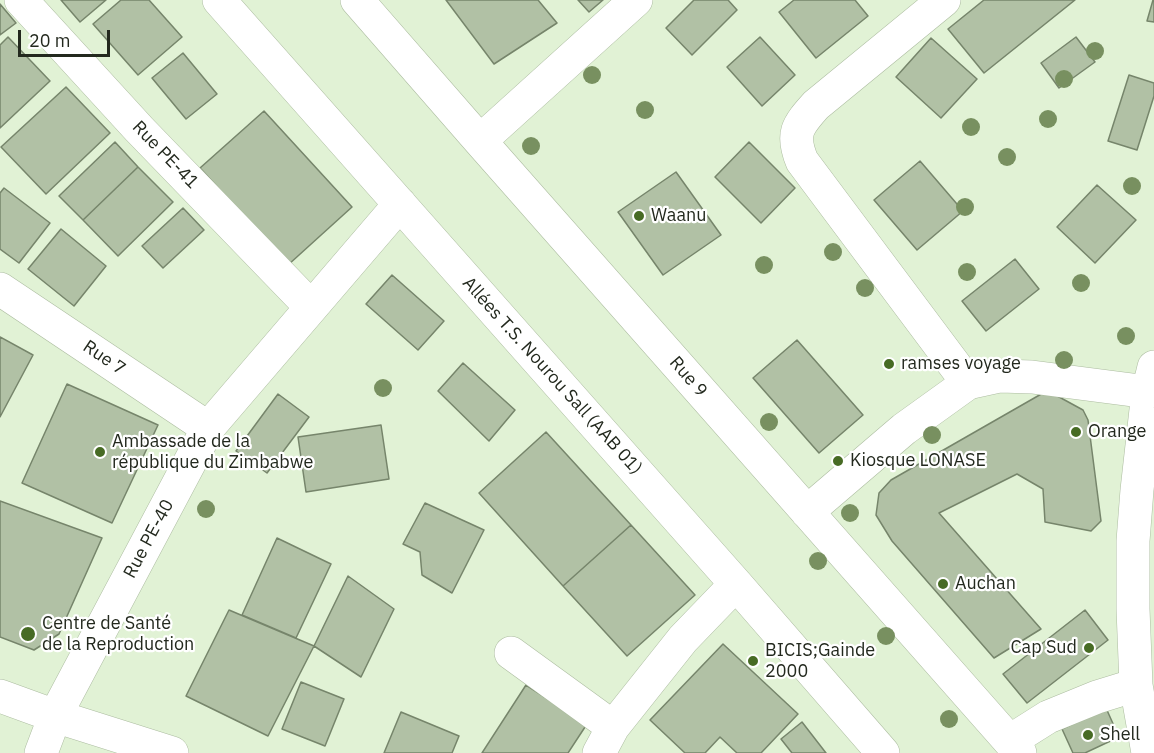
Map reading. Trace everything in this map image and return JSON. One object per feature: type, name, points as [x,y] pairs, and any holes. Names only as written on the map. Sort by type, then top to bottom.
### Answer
[{"type":"street","name":"Rue PE-41","points":[[21,0],[139,129],[311,307]]},
{"type":"street","name":"Allées T.S. Nourou Sall (AAB 01)","points":[[219,0],[883,753]]},
{"type":"street","name":"Rue 9","points":[[357,0],[1015,747]]},
{"type":"street","points":[[480,141],[636,0]]},
{"type":"street","points":[[944,0],[816,105],[802,121],[797,134],[796,146],[802,161],[968,383]]},
{"type":"street","name":"Rue PE-40","points":[[41,753],[56,716],[208,428],[400,204]]},
{"type":"street","name":"Rue 7","points":[[0,289],[208,428]]},
{"type":"street","points":[[807,512],[904,429],[968,383],[1000,376],[1151,380],[1132,541],[1132,609],[1136,685],[1148,753]]},
{"type":"street","points":[[512,653],[606,740],[682,639],[736,584]]},
{"type":"street","points":[[1015,747],[1048,717],[1097,697],[1136,685]]},
{"type":"street","points":[[0,696],[172,753]]},
{"type":"building","points":[[61,0],[106,0],[80,22]]},
{"type":"building","points":[[121,0],[149,0],[182,37],[138,75],[93,24]]},
{"type":"building","points":[[446,0],[538,0],[557,23],[494,64]]},
{"type":"building","points":[[578,0],[603,0],[589,12]]},
{"type":"building","points":[[694,0],[728,0],[737,10],[692,55],[666,28]]},
{"type":"building","points":[[794,0],[855,0],[868,16],[816,58],[779,12]]},
{"type":"building","points":[[984,0],[1075,0],[984,73],[948,29]]},
{"type":"building","points":[[1154,0],[1154,22],[1147,21]]},
{"type":"building","points":[[0,4],[16,23],[0,35]]},
{"type":"building","points":[[8,37],[50,81],[0,128],[0,45]]},
{"type":"building","points":[[760,37],[795,75],[762,106],[727,67]]},
{"type":"building","points":[[1076,37],[1095,62],[1059,88],[1041,63]]},
{"type":"building","points":[[931,38],[977,79],[941,118],[896,77]]},
{"type":"building","points":[[183,53],[217,94],[186,119],[152,78]]},
{"type":"building","points":[[1129,75],[1154,83],[1154,96],[1137,150],[1108,141]]},
{"type":"building","points":[[66,87],[110,133],[46,194],[1,147]]},
{"type":"building","points":[[264,111],[352,207],[288,265],[200,168]]},
{"type":"building","points":[[115,142],[138,167],[83,220],[59,196]]},
{"type":"building","points":[[749,142],[795,188],[761,223],[715,177]]},
{"type":"building","points":[[920,161],[963,211],[917,250],[874,200]]},
{"type":"building","points":[[138,167],[173,202],[118,256],[83,220]]},
{"type":"building","points":[[676,172],[721,235],[663,275],[618,212]]},
{"type":"building","points":[[1097,185],[1136,220],[1095,263],[1057,227]]},
{"type":"building","points":[[4,188],[50,223],[19,263],[0,249],[0,193]]},
{"type":"building","points":[[183,208],[204,230],[163,268],[142,246]]},
{"type":"building","points":[[61,229],[106,266],[74,306],[28,269]]},
{"type":"building","points":[[1015,259],[1039,289],[986,331],[962,301]]},
{"type":"building","points":[[392,275],[444,321],[418,350],[366,304]]},
{"type":"building","points":[[0,337],[33,355],[0,417]]},
{"type":"building","points":[[797,340],[863,415],[819,453],[753,378]]},
{"type":"building","points":[[463,363],[515,410],[489,441],[438,391]]},
{"type":"building","points":[[67,384],[158,425],[112,523],[22,483]]},
{"type":"building","points":[[1050,392],[1083,410],[1088,420],[1101,521],[1091,531],[1045,522],[1043,489],[1017,474],[939,513],[1041,629],[994,658],[892,541],[876,515],[879,493],[891,480],[1043,393]]},
{"type":"building","points":[[278,394],[309,417],[267,473],[236,451]]},
{"type":"building","points":[[381,425],[389,479],[306,492],[298,437]]},
{"type":"building","points":[[546,432],[631,525],[563,586],[479,493]]},
{"type":"building","points":[[0,501],[102,538],[59,634],[34,650],[0,637]]},
{"type":"building","points":[[425,503],[484,530],[452,593],[422,575],[420,552],[403,544]]},
{"type":"building","points":[[631,525],[695,595],[627,656],[563,586]]},
{"type":"building","points":[[277,538],[331,564],[296,638],[242,615]]},
{"type":"building","points":[[348,576],[394,609],[361,677],[314,646]]},
{"type":"building","points":[[229,610],[314,646],[268,736],[186,696]]},
{"type":"building","points":[[1085,610],[1108,640],[1027,703],[1003,674]]},
{"type":"building","points":[[723,644],[798,714],[761,753],[737,753],[720,737],[705,753],[685,753],[650,720]]},
{"type":"building","points":[[301,682],[344,699],[325,746],[282,729]]},
{"type":"building","points":[[526,685],[587,724],[568,753],[482,753]]},
{"type":"building","points":[[1106,708],[1119,737],[1085,753],[1073,753],[1062,729]]},
{"type":"building","points":[[401,712],[459,736],[452,753],[384,753]]},
{"type":"building","points":[[802,722],[826,753],[792,753],[781,739]]},
{"type":"place","name":"Waanu","points":[[639,216]]},
{"type":"place","name":"ramses voyage","points":[[889,364]]},
{"type":"place","name":"Orange","points":[[1076,432]]},
{"type":"place","name":"Ambassade de la république du Zimbabwe","points":[[100,452]]},
{"type":"place","name":"Kiosque LONASE","points":[[838,461]]},
{"type":"place","name":"Auchan","points":[[943,584]]},
{"type":"place","name":"Centre de Santé de la Reproduction","points":[[28,634]]},
{"type":"place","name":"Cap Sud","points":[[1089,648]]},
{"type":"place","name":"BICIS;Gainde 2000","points":[[753,661]]},
{"type":"place","name":"Shell","points":[[1088,735]]}]
